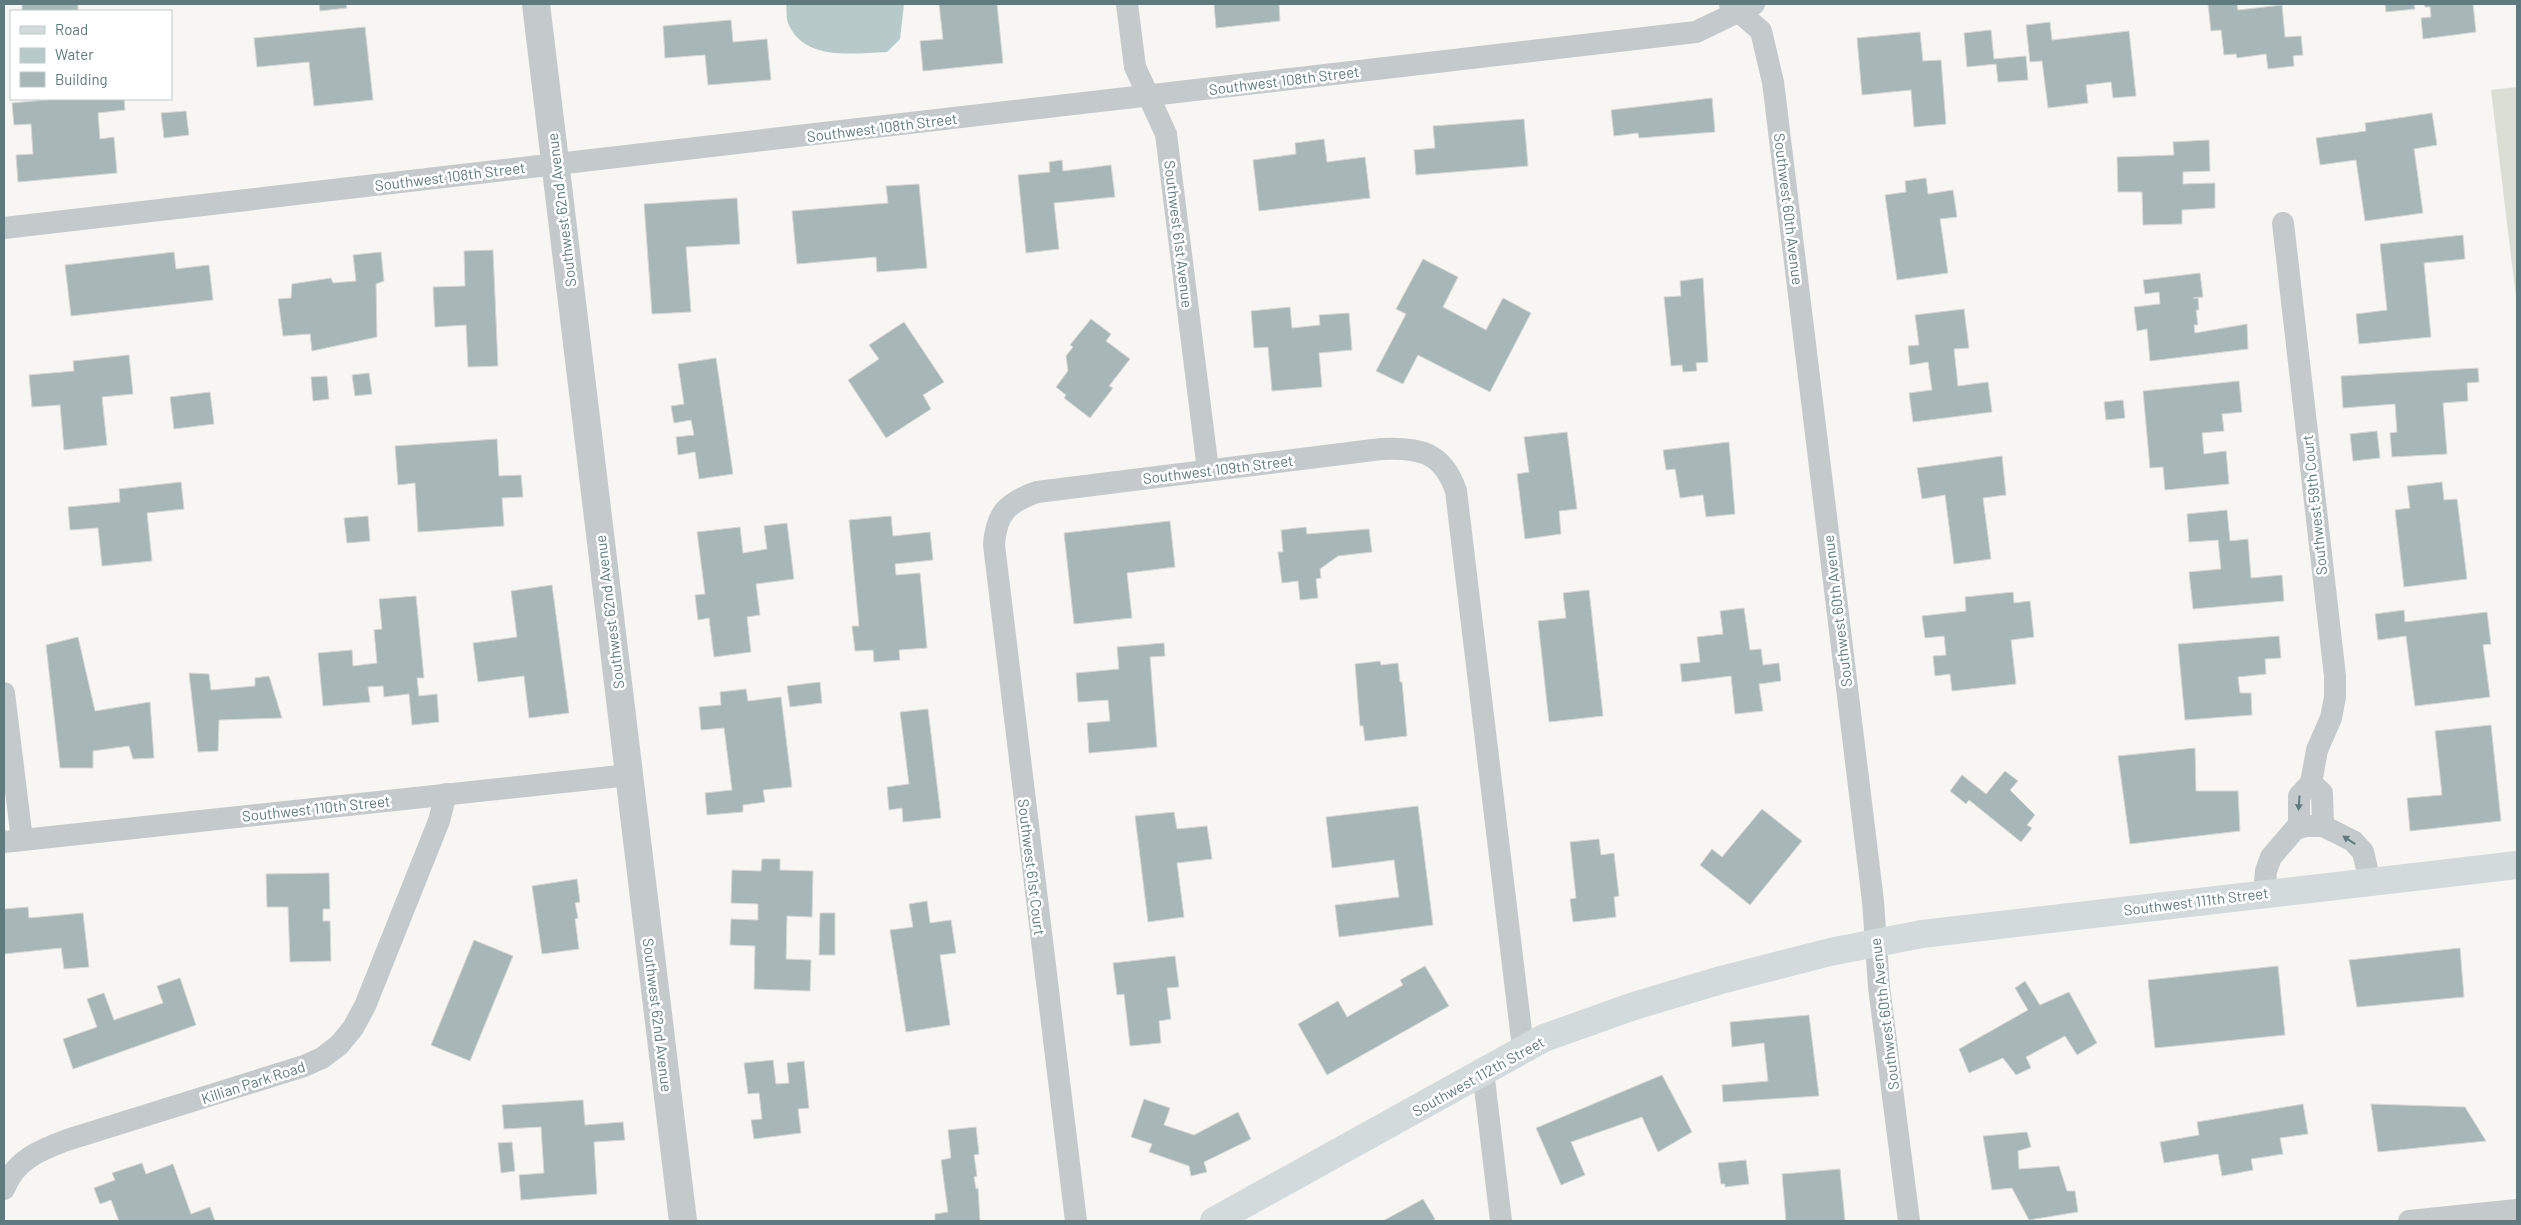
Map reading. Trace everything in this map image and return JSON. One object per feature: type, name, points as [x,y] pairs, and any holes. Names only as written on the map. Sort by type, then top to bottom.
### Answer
[{"type":"main road","name":"Southwest 111th Street","points":[[1876,942],[1951,930],[2370,881],[2517,871]]},
{"type":"main road","name":"Southwest 112th Street","points":[[1214,1221],[1412,1113],[1523,1048],[1562,1031],[1676,993],[1876,942]]},
{"type":"street","name":"Southwest 62nd Avenue","points":[[536,4],[683,1221]]},
{"type":"street","name":"Southwest 61st Avenue","points":[[1127,4],[1135,67],[1166,134],[1208,470]]},
{"type":"street","name":"Southwest 108th Street","points":[[4,228],[1696,32],[1742,6]]},
{"type":"street","name":"Southwest 60th Avenue","points":[[1742,6],[1761,31],[1773,82],[1873,901],[1876,942],[1909,1221]]},
{"type":"street","name":"Southwest 59th Court","points":[[2284,223],[2335,676],[2335,697],[2331,718],[2318,750],[2311,783],[2298,796],[2299,828]]},
{"type":"street","name":"Southwest 109th Street","points":[[1002,513],[1015,501],[1037,492],[1208,470],[1401,448],[1417,451],[1438,460],[1447,470],[1456,491],[1523,1048]]},
{"type":"street","name":"Southwest 61st Court","points":[[1002,513],[997,524],[994,545],[1076,1221]]},
{"type":"street","points":[[4,693],[13,841]]},
{"type":"street","name":"Southwest 110th Street","points":[[13,841],[629,775]]},
{"type":"street","points":[[2311,783],[2322,794],[2324,826]]},
{"type":"street","name":"Killian Park Road","points":[[4,1189],[14,1169],[26,1158],[43,1149],[282,1075],[322,1058],[338,1045],[353,1028],[365,1006],[439,821],[446,794]]},
{"type":"street","points":[[2264,893],[2266,871],[2271,857],[2281,843],[2299,828],[2324,826],[2353,841],[2363,852],[2370,881]]},
{"type":"street","points":[[1483,1071],[1501,1221]]},
{"type":"street","points":[[2409,1221],[2517,1210]]},
{"type":"shaded area","points":[[2517,87],[2517,306],[2491,90]]},
{"type":"water","points":[[786,4],[904,4],[900,39],[887,52],[845,54],[818,50],[806,44],[795,35],[787,21]]},
{"type":"building","points":[[22,4],[78,4],[78,10],[22,10]]},
{"type":"building","points":[[319,4],[346,4],[347,8],[320,11]]},
{"type":"building","points":[[939,4],[997,4],[1003,63],[923,71],[920,41],[943,39]]},
{"type":"building","points":[[1214,4],[1279,4],[1280,21],[1216,28]]},
{"type":"building","points":[[2208,4],[2237,4],[2238,10],[2282,5],[2285,37],[2301,36],[2303,55],[2293,56],[2294,66],[2268,69],[2266,54],[2237,58],[2236,54],[2224,55],[2221,30],[2211,31]]},
{"type":"building","points":[[2385,4],[2423,4],[2414,5],[2415,9],[2386,12]]},
{"type":"building","points":[[2424,4],[2473,4],[2476,32],[2423,39],[2421,18],[2431,17],[2430,7],[2425,7]]},
{"type":"building","points":[[731,20],[733,42],[767,39],[771,80],[708,85],[705,55],[665,58],[663,26]]},
{"type":"building","points":[[2050,22],[2052,40],[2129,31],[2136,96],[2113,98],[2111,82],[2086,85],[2088,103],[2048,108],[2042,61],[2030,62],[2026,25]]},
{"type":"building","points":[[365,27],[373,100],[314,106],[309,62],[257,67],[254,38]]},
{"type":"building","points":[[1991,30],[1994,59],[2026,56],[2028,80],[1998,82],[1996,64],[1967,67],[1964,33]]},
{"type":"building","points":[[1920,32],[1923,61],[1941,60],[1946,124],[1914,127],[1911,90],[1862,95],[1857,38]]},
{"type":"building","points":[[1712,98],[1715,132],[1639,138],[1638,133],[1614,136],[1611,110]]},
{"type":"building","points":[[44,100],[124,100],[125,110],[98,113],[100,139],[114,137],[117,173],[18,182],[16,155],[33,154],[31,124],[14,125],[12,103]]},
{"type":"building","points":[[186,111],[189,135],[164,138],[161,113]]},
{"type":"building","points":[[2432,113],[2437,145],[2414,149],[2423,213],[2365,221],[2356,160],[2320,165],[2316,138],[2366,131],[2365,123]]},
{"type":"building","points":[[1524,119],[1528,166],[1416,175],[1414,150],[1435,148],[1433,126]]},
{"type":"building","points":[[1324,139],[1327,162],[1365,157],[1370,198],[1259,211],[1253,160],[1296,154],[1295,143]]},
{"type":"building","points":[[2209,140],[2210,171],[2183,172],[2183,184],[2215,183],[2215,208],[2182,210],[2182,224],[2143,225],[2142,192],[2118,192],[2117,157],[2174,155],[2173,142]]},
{"type":"building","points":[[1062,160],[1063,171],[1111,165],[1115,197],[1054,203],[1059,249],[1026,253],[1018,175],[1050,172],[1049,162]]},
{"type":"building","points":[[1926,178],[1928,194],[1953,190],[1957,217],[1940,219],[1948,273],[1897,280],[1885,195],[1906,192],[1905,181]]},
{"type":"building","points":[[919,184],[927,268],[877,272],[876,257],[797,264],[792,211],[888,203],[886,186]]},
{"type":"building","points":[[737,198],[740,244],[686,247],[691,312],[652,314],[644,204]]},
{"type":"building","points":[[2463,235],[2465,259],[2424,263],[2431,337],[2359,344],[2356,314],[2387,310],[2380,244]]},
{"type":"building","points":[[493,250],[498,366],[468,367],[466,325],[435,327],[433,287],[465,286],[464,251]]},
{"type":"building","points":[[174,252],[176,269],[209,265],[213,300],[71,316],[65,265]]},
{"type":"building","points":[[381,252],[384,281],[376,284],[377,337],[312,351],[310,334],[283,336],[278,299],[291,298],[292,284],[331,278],[333,283],[356,281],[353,255]]},
{"type":"building","points":[[1423,259],[1458,277],[1443,307],[1486,330],[1503,298],[1531,313],[1490,392],[1418,355],[1403,384],[1376,371],[1406,314],[1396,309]]},
{"type":"building","points":[[2200,273],[2203,297],[2193,298],[2198,298],[2199,310],[2196,310],[2198,325],[2194,325],[2195,333],[2247,324],[2248,349],[2150,361],[2147,329],[2137,331],[2134,307],[2160,304],[2159,292],[2145,294],[2143,280]]},
{"type":"building","points":[[1703,278],[1708,362],[1696,363],[1697,371],[1683,372],[1682,365],[1671,366],[1664,297],[1681,296],[1680,281]]},
{"type":"building","points":[[1290,307],[1292,328],[1320,325],[1319,315],[1349,313],[1352,350],[1319,353],[1322,387],[1272,391],[1268,347],[1254,348],[1251,311]]},
{"type":"building","points":[[1964,309],[1969,348],[1954,349],[1958,386],[1988,382],[1992,412],[1913,422],[1909,393],[1932,390],[1928,362],[1910,365],[1908,346],[1919,345],[1915,315]]},
{"type":"building","points":[[1091,319],[1111,334],[1106,341],[1130,359],[1109,386],[1113,388],[1090,418],[1064,398],[1066,395],[1056,387],[1068,371],[1066,356],[1073,347],[1070,345]]},
{"type":"building","points":[[904,322],[944,382],[923,395],[931,409],[886,438],[848,380],[879,359],[869,345]]},
{"type":"building","points":[[129,355],[133,394],[102,397],[107,445],[64,450],[60,405],[32,407],[29,375],[74,371],[73,361]]},
{"type":"building","points":[[716,358],[733,474],[699,479],[695,452],[678,455],[676,437],[694,435],[691,420],[674,423],[671,406],[684,404],[678,364]]},
{"type":"building","points":[[2478,368],[2479,382],[2467,383],[2468,401],[2443,403],[2447,454],[2392,457],[2390,433],[2397,432],[2395,404],[2343,408],[2341,376]]},
{"type":"building","points":[[369,373],[372,394],[355,396],[352,375]]},
{"type":"building","points":[[327,376],[329,399],[313,401],[311,377]]},
{"type":"building","points":[[2239,381],[2242,412],[2222,414],[2224,431],[2202,433],[2204,454],[2226,451],[2229,484],[2165,490],[2163,467],[2150,468],[2143,391]]},
{"type":"building","points":[[210,392],[214,424],[174,429],[170,397]]},
{"type":"building","points":[[2123,400],[2125,418],[2106,420],[2104,402]]},
{"type":"building","points":[[2377,431],[2380,458],[2353,461],[2350,434]]},
{"type":"building","points":[[1567,432],[1577,509],[1559,511],[1561,534],[1525,539],[1517,474],[1529,472],[1524,437]]},
{"type":"building","points":[[497,439],[499,476],[521,475],[523,497],[502,498],[504,526],[418,532],[415,483],[398,485],[395,446]]},
{"type":"building","points":[[1729,442],[1735,514],[1706,517],[1703,495],[1680,498],[1675,469],[1666,470],[1663,450]]},
{"type":"building","points":[[2002,456],[2006,495],[1983,498],[1991,559],[1954,564],[1945,495],[1922,499],[1917,468]]},
{"type":"building","points":[[181,482],[184,509],[147,513],[152,561],[102,566],[98,528],[70,530],[68,507],[120,502],[119,489]]},
{"type":"building","points":[[2442,482],[2444,500],[2457,499],[2467,579],[2404,587],[2395,510],[2410,508],[2407,486]]},
{"type":"building","points":[[2227,510],[2230,541],[2248,539],[2251,578],[2282,575],[2284,601],[2193,609],[2189,572],[2221,569],[2218,540],[2189,542],[2187,514]]},
{"type":"building","points":[[368,516],[370,541],[347,543],[344,518]]},
{"type":"building","points":[[891,516],[893,536],[930,532],[933,560],[895,564],[896,575],[920,573],[927,648],[899,650],[900,660],[874,662],[873,650],[855,651],[852,626],[859,626],[849,520]]},
{"type":"building","points":[[1170,521],[1175,567],[1127,573],[1132,618],[1074,624],[1064,533]]},
{"type":"building","points":[[787,523],[794,579],[756,584],[760,615],[747,617],[751,652],[714,657],[709,618],[698,620],[695,595],[705,594],[697,532],[740,527],[743,553],[767,549],[764,526]]},
{"type":"building","points":[[1306,527],[1307,534],[1369,529],[1372,552],[1338,556],[1320,569],[1321,578],[1316,579],[1318,598],[1300,600],[1298,581],[1282,583],[1278,552],[1283,552],[1281,530]]},
{"type":"building","points":[[552,585],[569,713],[529,718],[524,676],[478,682],[473,643],[517,637],[511,591]]},
{"type":"building","points":[[1589,590],[1603,716],[1549,722],[1538,621],[1566,618],[1563,593]]},
{"type":"building","points":[[2013,592],[2014,603],[2030,601],[2034,637],[2011,640],[2016,684],[1952,691],[1950,674],[1935,676],[1933,656],[1946,655],[1944,636],[1925,638],[1922,616],[1966,611],[1965,597]]},
{"type":"building","points":[[416,596],[424,678],[417,678],[419,696],[437,694],[439,722],[412,725],[409,694],[384,697],[383,686],[368,687],[370,702],[323,706],[318,653],[352,650],[353,666],[377,663],[374,630],[382,629],[379,599]]},
{"type":"building","points":[[1744,608],[1750,650],[1761,649],[1763,665],[1779,663],[1781,681],[1759,684],[1763,711],[1735,714],[1731,676],[1682,682],[1680,664],[1700,662],[1697,637],[1723,634],[1720,611]]},
{"type":"building","points":[[2404,610],[2405,622],[2487,612],[2491,644],[2483,645],[2490,697],[2415,706],[2406,636],[2378,640],[2375,614]]},
{"type":"building","points":[[2279,636],[2281,658],[2265,659],[2266,674],[2238,677],[2240,693],[2251,693],[2252,715],[2185,720],[2178,644]]},
{"type":"building","points":[[78,637],[95,711],[150,702],[154,758],[133,759],[129,746],[93,751],[93,768],[60,768],[46,645]]},
{"type":"building","points":[[1164,643],[1165,656],[1150,657],[1157,747],[1089,753],[1087,723],[1110,721],[1108,700],[1078,702],[1076,673],[1119,669],[1117,647]]},
{"type":"building","points":[[1380,661],[1381,665],[1398,663],[1400,682],[1402,682],[1407,736],[1365,741],[1363,726],[1360,726],[1355,664]]},
{"type":"building","points":[[189,673],[209,674],[211,690],[255,686],[255,678],[269,676],[282,718],[219,720],[218,751],[198,752]]},
{"type":"building","points":[[820,682],[822,703],[790,707],[787,686]]},
{"type":"building","points":[[746,689],[748,701],[781,697],[792,787],[763,790],[765,802],[743,805],[743,812],[707,815],[705,793],[732,790],[724,728],[701,730],[699,707],[721,705],[720,692]]},
{"type":"building","points":[[928,709],[941,818],[903,822],[902,808],[889,810],[887,787],[909,784],[900,712]]},
{"type":"building","points":[[2491,725],[2501,821],[2410,831],[2407,798],[2442,795],[2435,731]]},
{"type":"building","points":[[2195,748],[2196,791],[2238,791],[2240,831],[2130,844],[2118,756]]},
{"type":"building","points":[[2005,771],[2018,781],[2010,790],[2035,815],[2027,825],[2032,828],[2021,842],[1969,800],[1966,804],[1950,791],[1962,775],[1986,794]]},
{"type":"building","points":[[1418,806],[1433,925],[1339,937],[1335,905],[1399,897],[1394,860],[1332,868],[1326,817]]},
{"type":"building","points":[[1762,809],[1802,841],[1750,905],[1700,865],[1712,849],[1722,857]]},
{"type":"building","points":[[1174,812],[1177,829],[1207,826],[1212,859],[1177,863],[1184,917],[1148,922],[1135,816]]},
{"type":"building","points":[[1599,839],[1601,855],[1614,853],[1619,896],[1614,897],[1616,917],[1573,922],[1570,899],[1576,898],[1570,842]]},
{"type":"building","points":[[762,859],[780,859],[780,870],[813,871],[812,917],[787,916],[786,959],[811,960],[810,991],[754,989],[755,946],[730,945],[731,919],[758,920],[758,904],[731,903],[732,870],[761,871]]},
{"type":"building","points":[[329,873],[330,909],[323,909],[323,921],[330,921],[331,961],[290,962],[288,907],[267,907],[266,874]]},
{"type":"building","points":[[577,879],[580,902],[575,903],[578,918],[575,919],[579,949],[542,954],[532,886]]},
{"type":"building","points":[[927,901],[930,923],[951,920],[956,953],[940,955],[950,1025],[906,1032],[890,930],[913,927],[909,904]]},
{"type":"building","points":[[28,907],[29,918],[83,913],[89,967],[64,969],[61,948],[4,954],[4,909]]},
{"type":"building","points":[[820,913],[835,913],[835,955],[819,955]]},
{"type":"building","points":[[474,940],[513,956],[470,1061],[431,1045]]},
{"type":"building","points":[[2460,948],[2464,997],[2357,1007],[2349,960]]},
{"type":"building","points":[[1175,956],[1179,987],[1167,988],[1171,1019],[1159,1021],[1161,1043],[1130,1046],[1124,994],[1117,995],[1113,963]]},
{"type":"building","points":[[1425,966],[1449,1006],[1327,1075],[1298,1024],[1338,1001],[1347,1017],[1403,985],[1400,980]]},
{"type":"building","points":[[2278,966],[2285,1035],[2155,1048],[2148,980]]},
{"type":"building","points":[[180,978],[196,1025],[73,1069],[63,1039],[97,1027],[87,999],[104,993],[114,1020],[163,1003],[157,986]]},
{"type":"building","points":[[2025,981],[2040,1005],[2069,992],[2097,1043],[2077,1055],[2065,1036],[2026,1057],[2031,1068],[2016,1075],[2003,1058],[1969,1073],[1959,1049],[2028,1010],[2015,988]]},
{"type":"building","points":[[1809,1015],[1819,1096],[1723,1102],[1722,1085],[1768,1081],[1764,1043],[1732,1047],[1730,1022]]},
{"type":"building","points":[[773,1060],[776,1084],[789,1083],[787,1063],[804,1061],[809,1108],[798,1109],[801,1133],[754,1139],[751,1120],[762,1119],[759,1093],[748,1094],[744,1063]]},
{"type":"building","points":[[1662,1075],[1692,1132],[1658,1152],[1642,1117],[1571,1142],[1585,1175],[1561,1185],[1536,1128]]},
{"type":"building","points":[[1144,1099],[1170,1108],[1164,1125],[1194,1135],[1238,1112],[1251,1139],[1204,1162],[1207,1172],[1191,1176],[1189,1166],[1149,1152],[1152,1144],[1131,1137]]},
{"type":"building","points":[[583,1100],[585,1125],[623,1122],[625,1140],[594,1142],[597,1194],[521,1200],[519,1175],[544,1173],[541,1127],[504,1129],[502,1105]]},
{"type":"building","points":[[2303,1104],[2308,1134],[2280,1138],[2283,1154],[2251,1159],[2253,1170],[2222,1176],[2218,1154],[2164,1163],[2160,1142],[2199,1135],[2197,1122]]},
{"type":"building","points":[[2371,1104],[2465,1107],[2486,1141],[2378,1152]]},
{"type":"building","points":[[976,1127],[979,1154],[974,1155],[977,1176],[974,1177],[976,1189],[978,1188],[980,1221],[935,1221],[935,1214],[948,1212],[941,1160],[951,1158],[948,1130]]},
{"type":"building","points":[[2027,1132],[2031,1147],[2018,1151],[2019,1169],[2059,1166],[2067,1191],[2075,1191],[2078,1212],[2029,1220],[2012,1188],[1992,1190],[1983,1136]]},
{"type":"building","points":[[512,1142],[515,1171],[501,1173],[498,1143]]},
{"type":"building","points":[[1746,1160],[1749,1184],[1725,1187],[1725,1184],[1721,1184],[1718,1163]]},
{"type":"building","points":[[142,1163],[146,1174],[173,1164],[191,1214],[210,1207],[215,1221],[119,1221],[111,1200],[100,1204],[94,1188],[115,1180],[112,1173]]},
{"type":"building","points":[[1840,1169],[1845,1221],[1786,1221],[1782,1174]]},
{"type":"building","points":[[1423,1199],[1435,1219],[1432,1221],[1383,1221]]}]
